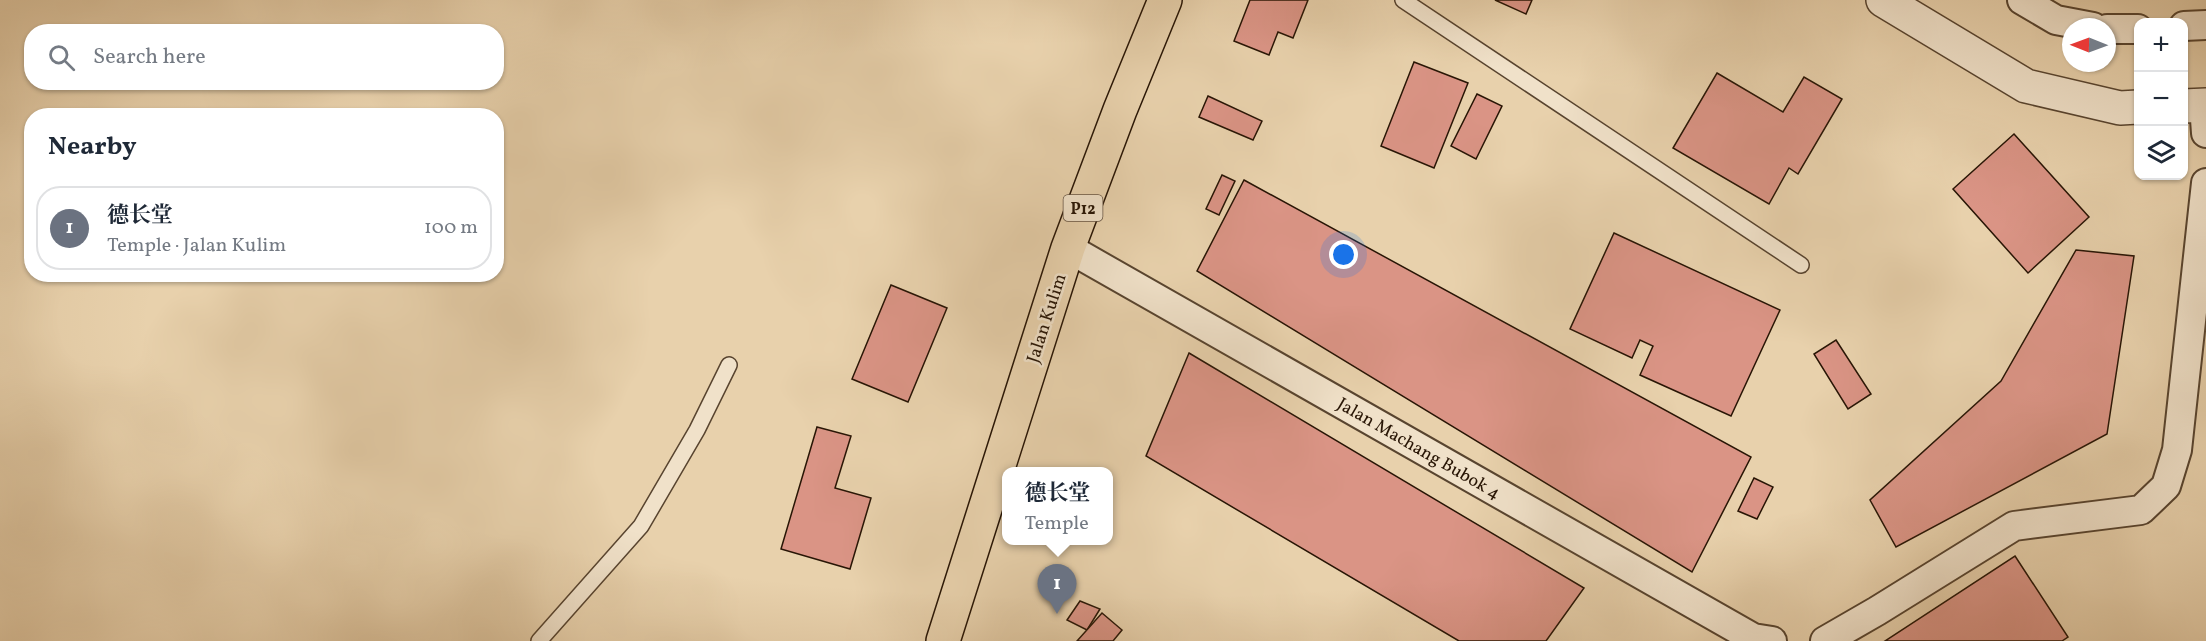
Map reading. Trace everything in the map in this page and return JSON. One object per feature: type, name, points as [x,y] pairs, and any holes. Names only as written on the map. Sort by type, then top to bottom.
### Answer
[{"type":"main road","name":"Jalan Kulim","points":[[943,641],[1068,248],[1120,110],[1165,0]]},
{"type":"street","points":[[1883,0],[2026,86],[2120,108],[2134,107]]},
{"type":"street","points":[[2022,0],[2058,10],[2074,18]]},
{"type":"street","points":[[2188,26],[2206,25]]},
{"type":"street","points":[[2116,30],[2134,29]]},
{"type":"street","points":[[1826,641],[2014,525],[2141,510],[2166,486],[2176,450],[2206,183]]},
{"type":"street","name":"Jalan Machang Bubok 4","points":[[1068,248],[1753,638],[1772,641]]},
{"type":"lane","points":[[1403,0],[1802,265]]},
{"type":"lane","points":[[539,641],[641,526],[697,430],[729,364]]},
{"type":"building","points":[[1250,0],[1308,0],[1293,38],[1278,32],[1269,55],[1234,41]]},
{"type":"building","points":[[1495,0],[1532,0],[1526,14]]},
{"type":"building","points":[[1414,62],[1468,83],[1434,168],[1381,146]]},
{"type":"building","points":[[1717,73],[1783,112],[1804,77],[1842,99],[1798,174],[1789,168],[1769,204],[1673,148]]},
{"type":"building","points":[[1477,94],[1502,106],[1476,159],[1451,146]]},
{"type":"building","points":[[1208,96],[1262,121],[1253,140],[1199,117]]},
{"type":"building","points":[[2014,134],[2089,217],[2028,273],[1953,189]]},
{"type":"building","points":[[1222,175],[1235,181],[1219,215],[1206,209]]},
{"type":"building","points":[[1244,180],[1751,457],[1692,572],[1197,271]]},
{"type":"building","points":[[1614,233],[1780,310],[1731,416],[1640,375],[1653,346],[1640,340],[1632,358],[1570,329]]},
{"type":"building","points":[[2076,250],[2134,256],[2107,434],[1896,547],[1870,500],[2001,381]]},
{"type":"building","points":[[891,285],[947,308],[908,402],[852,379]]},
{"type":"building","points":[[1836,340],[1871,394],[1848,409],[1814,354]]},
{"type":"building","points":[[1189,353],[1584,588],[1546,641],[1459,641],[1146,456]]},
{"type":"building","points":[[817,427],[851,436],[835,488],[871,498],[850,569],[781,549]]},
{"type":"building","points":[[1754,478],[1773,487],[1757,519],[1738,511]]},
{"type":"building","points":[[2015,556],[2068,637],[2062,641],[1885,641]]},
{"type":"building","points":[[1080,601],[1100,609],[1087,630],[1067,620]]},
{"type":"building","points":[[1102,613],[1122,630],[1113,641],[1077,641]]},
{"type":"place","name":"德长堂","points":[[1057,614]]}]
